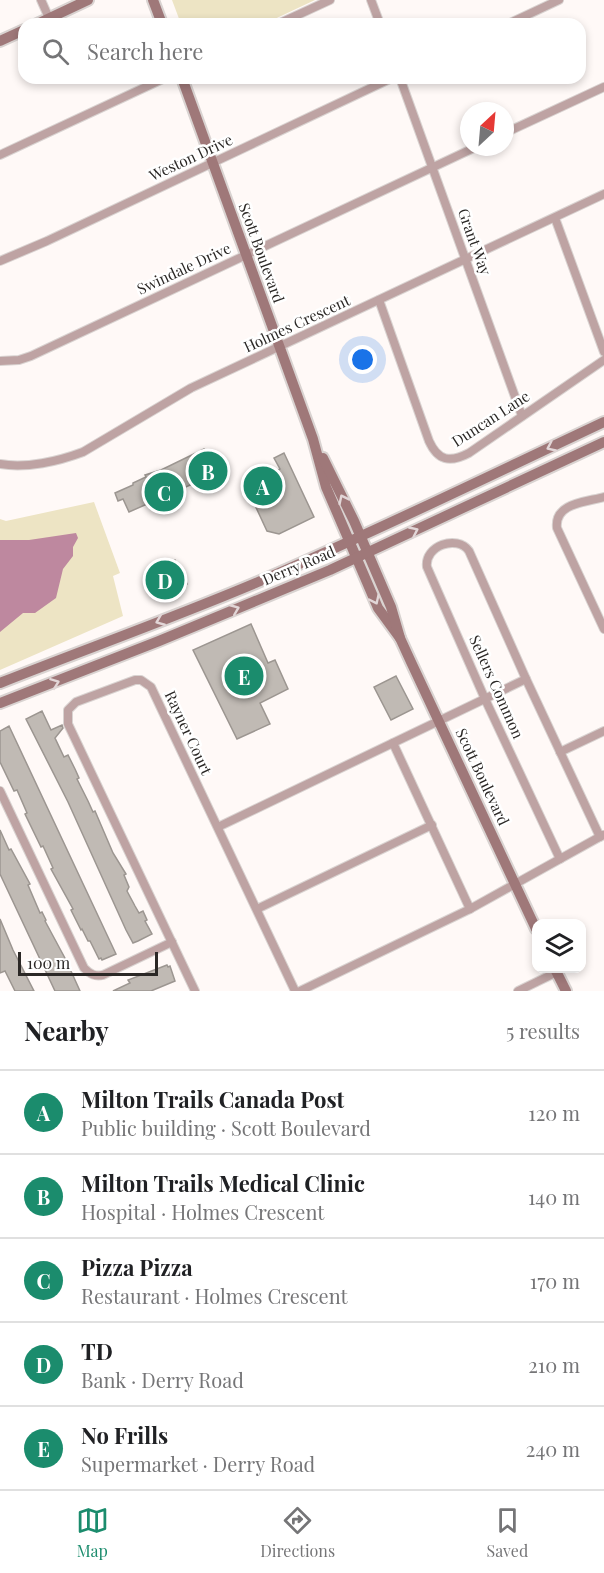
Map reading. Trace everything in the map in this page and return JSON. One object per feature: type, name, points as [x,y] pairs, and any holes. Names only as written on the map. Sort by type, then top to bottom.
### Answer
[{"type":"main road","points":[[49,18],[88,0]]},
{"type":"main road","points":[[153,0],[160,18]]},
{"type":"main road","points":[[0,41],[18,33]]},
{"type":"main road","name":"Scott Boulevard","points":[[184,84],[313,439],[333,477],[378,608],[400,638],[532,919]]},
{"type":"main road","name":"Derry Road","points":[[0,683],[255,583],[355,539],[604,422]]},
{"type":"main road","name":"Derry Road","points":[[0,703],[159,641],[361,555],[604,441]]},
{"type":"main road","points":[[557,973],[566,991]]},
{"type":"street","points":[[41,0],[49,18]]},
{"type":"street","points":[[291,18],[330,0]]},
{"type":"street","points":[[371,0],[378,18]]},
{"type":"street","points":[[521,18],[559,0]]},
{"type":"street","points":[[0,155],[152,84]]},
{"type":"street","name":"Weston Drive","points":[[0,261],[48,241],[379,84]]},
{"type":"street","name":"Grant Way","points":[[401,84],[522,416]]},
{"type":"street","points":[[514,129],[604,87]]},
{"type":"street","name":"Swindale Drive","points":[[0,361],[18,360],[31,356],[460,154]]},
{"type":"street","name":"Holmes Crescent","points":[[0,464],[36,463],[83,452],[181,393],[604,194]]},
{"type":"street","points":[[555,218],[604,352]]},
{"type":"street","name":"Duncan Lane","points":[[379,300],[429,441],[436,453],[448,459],[463,456],[604,360]]},
{"type":"street","points":[[604,497],[565,507],[559,513],[556,522],[604,629]]},
{"type":"street","name":"Sellers Common","points":[[526,680],[469,551],[462,544],[452,541],[429,553],[427,567],[485,699],[560,859]]},
{"type":"street","name":"Rayner Court","points":[[195,991],[68,724],[68,710],[76,702],[135,680],[146,682],[151,687],[296,991]]},
{"type":"street","points":[[218,827],[526,680],[602,836],[470,909],[300,991]]},
{"type":"street","points":[[560,752],[604,731]]},
{"type":"street","points":[[393,743],[470,909]]},
{"type":"street","points":[[0,791],[84,968],[88,972],[93,975],[103,975],[172,942]]},
{"type":"street","points":[[257,909],[432,825]]},
{"type":"street","points":[[518,991],[551,973]]},
{"type":"shaded area","points":[[172,0],[315,0],[277,18],[179,18]]},
{"type":"shaded area","points":[[94,502],[120,573],[113,576],[123,616],[0,670],[0,519],[6,521]]},
{"type":"shaded area","points":[[76,533],[78,538],[73,547],[73,556],[63,569],[56,598],[35,613],[23,613],[0,632],[0,540],[29,540]]},
{"type":"building","points":[[204,449],[215,474],[129,512],[123,499],[118,501],[115,493],[133,485],[146,477],[145,475],[161,470]]},
{"type":"building","points":[[284,453],[314,517],[279,534],[267,531],[246,486],[280,469],[274,458]]},
{"type":"building","points":[[175,560],[187,584],[155,599],[144,575]]},
{"type":"building","points":[[251,624],[268,663],[275,660],[288,689],[260,703],[270,724],[237,739],[193,650]]},
{"type":"building","points":[[396,676],[413,709],[391,720],[374,687]]},
{"type":"building","points":[[42,711],[51,730],[62,725],[63,728],[55,738],[64,757],[68,755],[93,812],[95,811],[113,853],[126,874],[124,875],[129,887],[127,891],[139,913],[143,911],[147,920],[145,921],[152,934],[138,941],[133,943],[126,930],[68,802],[26,719]]},
{"type":"building","points":[[9,726],[116,954],[102,960],[99,959],[90,941],[81,930],[71,910],[73,909],[51,869],[53,868],[43,846],[41,847],[25,814],[27,813],[17,790],[14,791],[0,762],[0,731]]},
{"type":"building","points":[[0,830],[9,850],[11,849],[30,884],[28,885],[40,913],[42,912],[80,991],[55,991],[0,874]]},
{"type":"building","points":[[0,919],[34,991],[15,991],[5,971],[0,973]]},
{"type":"building","points":[[167,965],[170,966],[175,981],[151,991],[113,991],[130,983],[128,980]]},
{"type":"place","name":"Milton Trails Medical Clinic","points":[[208,471]]},
{"type":"place","name":"Milton Trails Canada Post","points":[[263,486]]},
{"type":"place","name":"Pizza Pizza","points":[[164,492]]},
{"type":"place","name":"TD","points":[[165,580]]},
{"type":"place","name":"No Frills","points":[[244,676]]}]
